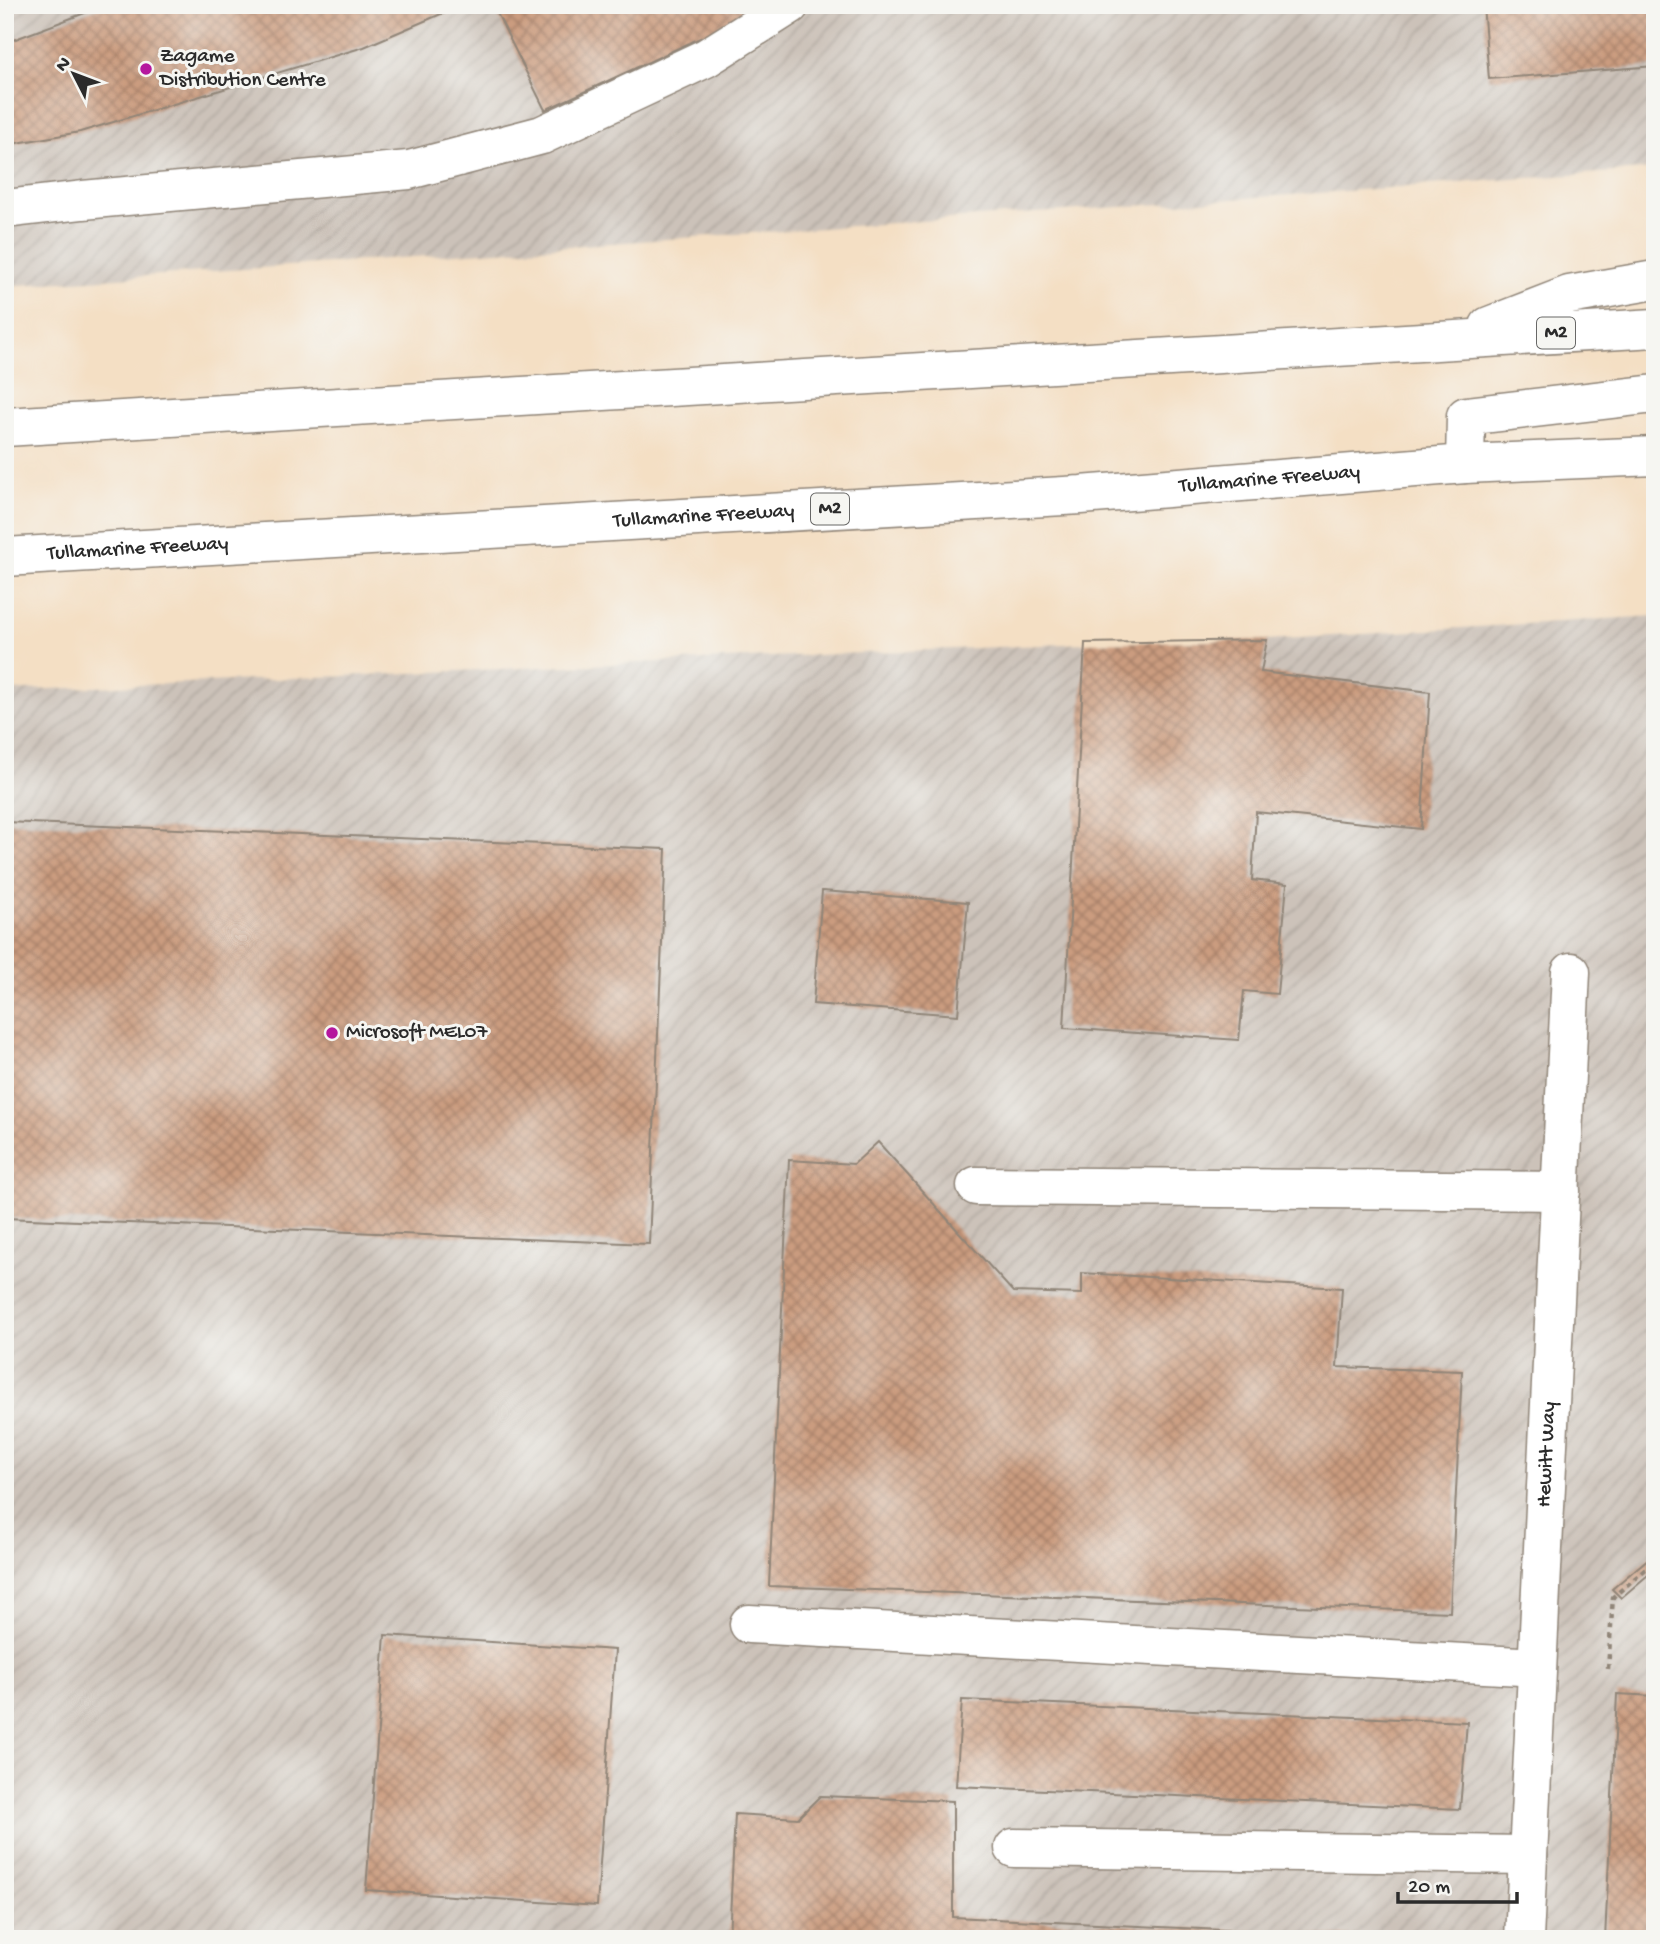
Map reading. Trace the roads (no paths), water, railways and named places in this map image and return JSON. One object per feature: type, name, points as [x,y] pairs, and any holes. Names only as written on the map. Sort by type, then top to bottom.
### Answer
[{"type":"main road","points":[[5,209],[422,167],[542,135],[706,58],[790,5]]},
{"type":"main road","points":[[1458,338],[1569,295],[1655,280]]},
{"type":"main road","name":"M2","points":[[5,427],[1655,328]]},
{"type":"main road","points":[[1465,464],[1466,416],[1655,394]]},
{"type":"main road","name":"Tullamarine Freeway","points":[[5,557],[1081,495],[1465,464],[1655,456]]},
{"type":"main road","name":"Hewitt Way","points":[[1524,1939],[1571,972]]},
{"type":"main road","points":[[976,1186],[1561,1191]]},
{"type":"main road","points":[[749,1624],[1537,1667]]},
{"type":"main road","points":[[1013,1848],[1528,1856]]},
{"type":"place","name":"Zagame Distribution Centre","points":[[146,69]]},
{"type":"place","name":"Microsoft MEL07","points":[[332,1033]]}]
